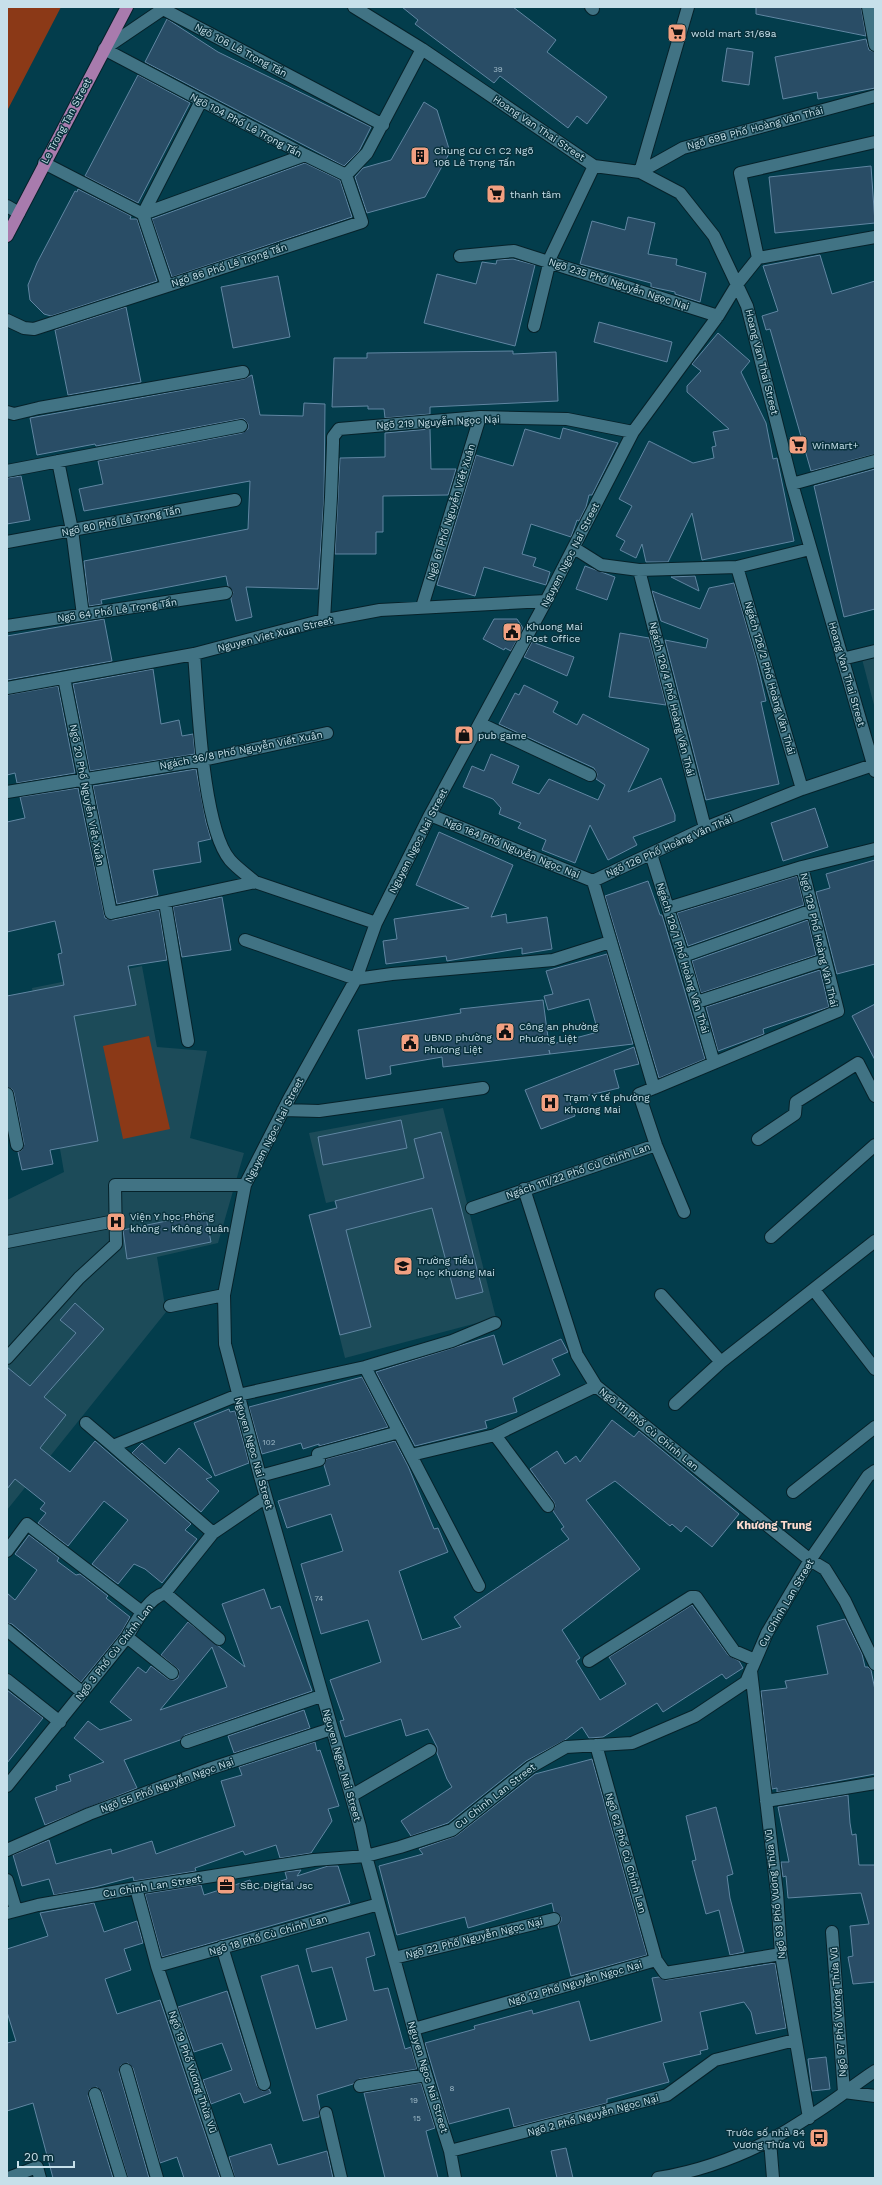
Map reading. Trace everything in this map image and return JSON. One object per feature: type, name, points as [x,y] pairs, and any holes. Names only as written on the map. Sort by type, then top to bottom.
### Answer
[{"type":"main road","name":"Le Trong Tan Street","points":[[7,236],[127,7]]},
{"type":"street","name":"Hoang Van Thai Street","points":[[354,7],[422,49],[594,166],[640,172],[680,193],[714,236],[738,283],[758,340],[792,484],[874,768]]},
{"type":"street","points":[[640,172],[680,29],[688,7]]},
{"type":"street","points":[[868,7],[875,44]]},
{"type":"street","name":"Ngõ 106 Lê Trọng Tấn","points":[[104,49],[164,9],[383,125]]},
{"type":"street","name":"Ngõ 104 Phố Lê Trọng Tấn","points":[[104,49],[201,101],[346,175]]},
{"type":"street","points":[[346,175],[367,153],[422,49]]},
{"type":"street","name":"Ngõ 69B Phố Hoàng Văn Thái","points":[[640,172],[683,148],[875,96]]},
{"type":"street","points":[[142,214],[201,101]]},
{"type":"street","points":[[874,241],[758,258],[740,173],[875,142]]},
{"type":"street","points":[[44,163],[142,214],[305,155]]},
{"type":"street","points":[[534,326],[549,261],[594,166]]},
{"type":"street","name":"Ngõ 86 Phố Lê Trọng Tấn","points":[[142,214],[167,286],[362,222],[346,175]]},
{"type":"street","points":[[7,206],[19,213]]},
{"type":"street","name":"Ngõ 235 Phố Nguyễn Ngọc Nại","points":[[460,256],[514,251],[520,252],[718,316]]},
{"type":"street","name":"Nguyen Ngoc Nai Street","points":[[455,2178],[450,2151],[426,2075],[351,1796],[321,1696],[238,1395],[225,1344],[224,1295],[245,1185],[283,1110],[356,979],[376,923],[430,815],[481,724],[546,602],[633,432],[718,316],[738,283],[758,258]]},
{"type":"street","points":[[7,320],[24,328],[34,330],[167,286]]},
{"type":"street","points":[[7,412],[14,414],[39,408],[243,372]]},
{"type":"street","name":"Ngõ 219 Nguyễn Ngọc Nại","points":[[324,620],[332,497],[332,443],[333,437],[339,429],[480,417],[567,420],[633,432]]},
{"type":"street","name":"Ngõ 61 Phố Nguyễn Viết Xuân","points":[[422,607],[480,417]]},
{"type":"street","points":[[7,471],[241,426]]},
{"type":"street","points":[[58,461],[72,530],[83,615]]},
{"type":"street","points":[[792,484],[875,461]]},
{"type":"street","name":"Ngõ 80 Phố Lê Trọng Tấn","points":[[7,542],[235,500]]},
{"type":"street","points":[[574,548],[601,565],[639,570],[737,567],[810,549]]},
{"type":"street","name":"Ngách 126/2 Phố Hoàng Văn Thái","points":[[737,567],[802,789]]},
{"type":"street","name":"Ngách 126/4 Phố Hoàng Văn Thái","points":[[639,570],[705,828]]},
{"type":"street","name":"Ngõ 64 Phố Lê Trọng Tấn","points":[[7,626],[226,594]]},
{"type":"street","name":"Nguyen Viet Xuan Street","points":[[7,688],[194,654],[324,620],[380,610],[546,602]]},
{"type":"street","points":[[842,659],[875,652]]},
{"type":"street","points":[[194,654],[203,760],[213,819],[225,852],[230,860],[255,882],[376,923]]},
{"type":"street","name":"Ngõ 20 Phố Nguyễn Viết Xuân","points":[[64,678],[111,913],[165,902]]},
{"type":"street","points":[[481,724],[590,775]]},
{"type":"street","name":"Ngách 36/8 Phố Nguyễn Viết Xuân","points":[[7,792],[203,760],[327,733]]},
{"type":"street","name":"Ngõ 126 Phố Hoàng Văn Thái","points":[[654,1088],[593,881],[705,828],[802,789],[874,768]]},
{"type":"street","name":"Ngõ 164 Phố Nguyễn Ngọc Nại","points":[[430,815],[593,881]]},
{"type":"street","name":"Ngõ 128 Phố Hoàng Văn Thái","points":[[654,1088],[838,1011],[824,960],[802,867],[875,849]]},
{"type":"street","name":"Ngách 126/1 Phố Hoàng Văn Thái","points":[[651,854],[697,1002],[714,1063]]},
{"type":"street","points":[[668,908],[802,867]]},
{"type":"street","points":[[188,1041],[165,902],[255,882]]},
{"type":"street","points":[[683,956],[813,910]]},
{"type":"street","points":[[244,940],[356,979],[392,974],[525,964],[553,960],[610,942]]},
{"type":"street","points":[[697,1002],[824,960]]},
{"type":"street","points":[[758,1138],[795,1114],[796,1102],[858,1063],[875,1096]]},
{"type":"street","points":[[283,1110],[319,1111],[483,1088]]},
{"type":"street","name":"Ngách 111/22 Phố Cù Chính Lan","points":[[472,1208],[656,1145],[639,1094],[654,1088]]},
{"type":"street","points":[[7,1094],[17,1145]]},
{"type":"street","points":[[656,1145],[684,1212]]},
{"type":"street","points":[[771,1237],[875,1145]]},
{"type":"street","points":[[7,1358],[79,1278],[116,1244],[115,1186],[245,1185]]},
{"type":"street","name":"Ngõ 111 Phố Cù Chính Lan","points":[[524,1189],[577,1355],[596,1386],[810,1560],[825,1569],[845,1601],[875,1664]]},
{"type":"street","points":[[7,1242],[115,1221]]},
{"type":"street","points":[[674,1404],[721,1362],[875,1241]]},
{"type":"street","points":[[814,1290],[875,1369]]},
{"type":"street","points":[[170,1306],[224,1295]]},
{"type":"street","points":[[661,1295],[721,1362]]},
{"type":"street","points":[[113,1446],[238,1395],[365,1367],[452,1341],[495,1323]]},
{"type":"street","points":[[365,1367],[479,1586]]},
{"type":"street","points":[[411,1455],[495,1436],[596,1386]]},
{"type":"street","points":[[86,1423],[213,1533]]},
{"type":"street","points":[[793,1492],[875,1426]]},
{"type":"street","points":[[260,1476],[319,1460],[318,1454],[399,1432]]},
{"type":"street","points":[[495,1436],[548,1506]]},
{"type":"street","name":"Cu Chinh Lan Street","points":[[12,1911],[136,1888],[314,1860],[366,1856],[400,1847],[452,1830],[531,1767],[566,1747],[632,1743],[695,1716],[746,1682],[767,1633],[810,1560],[868,1476],[875,1472]]},
{"type":"street","name":"Ngõ 3 Phố Cù Chính Lan","points":[[7,1786],[127,1638],[142,1612],[159,1595],[165,1593],[213,1533],[266,1497]]},
{"type":"street","points":[[7,1551],[27,1524],[142,1612]]},
{"type":"street","points":[[165,1593],[219,1639]]},
{"type":"street","points":[[589,1661],[691,1597],[696,1597],[734,1651],[753,1664]]},
{"type":"street","points":[[7,1630],[82,1692]]},
{"type":"street","points":[[127,1638],[172,1673]]},
{"type":"street","name":"Ngõ 93 Phố Vương Thừa Vũ","points":[[753,1664],[766,1801],[777,1893],[781,1954],[809,2118]]},
{"type":"street","points":[[7,1680],[60,1722]]},
{"type":"street","points":[[188,1742],[321,1696]]},
{"type":"street","name":"Ngõ 55 Phố Nguyễn Ngọc Nại","points":[[7,1850],[89,1814],[209,1769],[331,1729]]},
{"type":"street","name":"Ngõ 62 Phố Cù Chính Lan","points":[[596,1745],[656,1960]]},
{"type":"street","points":[[351,1796],[430,1750]]},
{"type":"street","points":[[766,1801],[875,1783]]},
{"type":"street","points":[[7,1880],[12,1911]]},
{"type":"street","name":"Ngõ 19 Phố Vương Thừa Vũ","points":[[136,1888],[157,1966],[228,2178]]},
{"type":"street","name":"Ngõ 18 Phố Cù Chính Lan","points":[[157,1966],[379,1904]]},
{"type":"street","name":"Ngõ 22 Phố Nguyễn Ngọc Nại","points":[[394,1958],[554,1919]]},
{"type":"street","name":"Ngõ 97 Phố Vương Thừa Vũ","points":[[832,1932],[844,2092]]},
{"type":"street","points":[[222,1947],[264,2084]]},
{"type":"street","name":"Ngõ 12 Phố Nguyễn Ngọc Nại","points":[[414,2029],[656,1960],[665,1973],[781,1954]]},
{"type":"street","name":"Ngõ 2 Phố Nguyễn Ngọc Nại","points":[[450,2151],[667,2095],[715,2060],[795,2040]]},
{"type":"street","points":[[126,2070],[157,2178]]},
{"type":"street","points":[[658,2178],[710,2165],[770,2141],[809,2118],[875,2071]]},
{"type":"street","points":[[360,2086],[426,2075]]},
{"type":"street","points":[[844,2092],[875,2096]]},
{"type":"street","points":[[95,2094],[120,2178]]},
{"type":"street","points":[[326,2113],[341,2178]]},
{"type":"street","points":[[770,2141],[773,2178]]},
{"type":"street","points":[[8,2178],[37,2167],[40,2178]]},
{"type":"shaded area","points":[[7,7],[61,7],[7,111]]},
{"type":"shaded area","points":[[875,656],[875,709],[862,659]]},
{"type":"shaded area","name":"Viện Y học Phòng không - Không quân","points":[[142,966],[157,1047],[207,1051],[190,1138],[244,1153],[218,1243],[157,1257],[166,1312],[7,1510],[7,1200],[64,1172],[32,988]]},
{"type":"shaded area","points":[[149,1036],[170,1129],[123,1139],[103,1046]]},
{"type":"shaded area","name":"Trường Tiểu học Khương Mai","points":[[443,1108],[496,1318],[345,1358],[309,1215],[336,1207],[335,1201],[326,1203],[309,1133]]},
{"type":"building","points":[[402,7],[513,7],[556,40],[547,52],[607,97],[587,124],[577,116],[568,128],[500,76],[494,83],[415,24],[418,20]]},
{"type":"building","points":[[756,7],[861,7],[866,36],[756,14]]},
{"type":"building","points":[[167,19],[218,52],[371,127],[359,151],[344,166],[145,62]]},
{"type":"building","points":[[866,39],[869,50],[875,52],[875,88],[818,99],[817,92],[783,99],[775,57]]},
{"type":"building","points":[[727,48],[753,52],[749,85],[722,81]]},
{"type":"building","points":[[138,75],[190,103],[138,203],[85,176]]},
{"type":"building","name":"Chung Cư C1 C2 Ngõ 106 Lê Trọng Tấn","points":[[424,102],[437,110],[450,152],[425,197],[367,213],[355,177],[363,168],[391,160]]},
{"type":"building","points":[[305,163],[340,180],[352,217],[172,277],[152,219]]},
{"type":"building","points":[[871,166],[875,223],[775,233],[769,177]]},
{"type":"building","points":[[78,189],[131,216],[130,219],[137,219],[157,281],[51,316],[44,314],[30,300],[28,285],[37,263],[75,191],[77,192]]},
{"type":"building","points":[[628,217],[655,223],[648,254],[677,259],[676,265],[706,273],[700,302],[675,294],[675,292],[651,287],[651,283],[580,264],[592,221],[625,230]]},
{"type":"building","points":[[820,255],[832,294],[875,281],[875,454],[811,471],[770,329],[766,330],[762,316],[778,311],[763,266]]},
{"type":"building","points":[[513,259],[535,265],[515,346],[424,323],[437,274],[476,284],[482,262],[496,264],[497,260]]},
{"type":"building","points":[[278,276],[290,337],[233,348],[221,287]]},
{"type":"building","points":[[126,307],[141,382],[68,395],[55,330]]},
{"type":"building","points":[[599,322],[672,342],[667,362],[594,342]]},
{"type":"building","points":[[718,333],[750,361],[741,372],[766,423],[773,459],[777,458],[794,541],[702,560],[692,513],[668,562],[646,562],[642,544],[636,558],[620,550],[625,541],[616,536],[632,506],[619,499],[649,441],[693,463],[714,458],[712,447],[716,446],[713,432],[729,429],[687,392],[687,386],[701,371],[692,364]]},
{"type":"building","points":[[513,351],[513,354],[556,352],[558,401],[430,407],[430,414],[385,418],[384,409],[368,409],[368,406],[332,407],[334,358],[367,358],[367,353]]},
{"type":"building","points":[[252,375],[260,415],[303,416],[304,403],[325,404],[324,497],[318,589],[246,587],[252,617],[236,621],[231,599],[233,592],[228,586],[226,576],[101,600],[102,604],[89,606],[84,561],[248,529],[250,481],[84,511],[79,489],[103,484],[98,461],[242,433],[248,429],[248,424],[244,419],[240,419],[96,446],[95,444],[37,455],[30,418],[244,379]]},
{"type":"building","points":[[563,428],[618,443],[592,495],[589,495],[586,507],[579,521],[577,520],[571,537],[531,524],[522,554],[536,558],[533,566],[550,572],[546,585],[484,567],[475,596],[437,585],[476,455],[513,466],[525,429],[560,439]]},
{"type":"building","points":[[430,429],[431,469],[456,469],[448,495],[383,496],[383,532],[376,532],[376,554],[335,554],[340,458],[385,457],[385,433]]},
{"type":"building","points":[[875,469],[875,609],[844,617],[814,486]]},
{"type":"building","points":[[21,476],[30,520],[7,524],[7,478]]},
{"type":"building","points":[[585,566],[615,577],[607,600],[576,589]]},
{"type":"building","points":[[695,576],[699,591],[671,577]]},
{"type":"building","points":[[734,583],[756,658],[766,701],[761,702],[779,784],[706,800],[665,640],[706,648],[708,639],[661,621],[652,591],[700,609],[709,588]]},
{"type":"building","points":[[104,619],[112,661],[7,680],[7,636]]},
{"type":"building","points":[[494,619],[517,619],[523,628],[511,651],[505,648],[504,650],[483,639]]},
{"type":"building","points":[[620,633],[649,638],[666,705],[609,697]]},
{"type":"building","points":[[532,642],[574,657],[567,676],[524,657]]},
{"type":"building","points":[[153,669],[161,724],[179,720],[182,736],[193,734],[195,754],[90,771],[73,684]]},
{"type":"building","points":[[524,685],[558,702],[553,712],[577,725],[583,714],[649,749],[628,792],[661,778],[675,815],[675,821],[633,837],[637,845],[608,860],[590,825],[575,863],[542,850],[546,840],[518,828],[521,823],[499,814],[501,808],[493,799],[463,787],[472,766],[484,771],[491,754],[519,766],[512,783],[539,794],[549,779],[598,800],[605,785],[596,779],[597,774],[594,768],[499,724],[515,693],[519,695]]},
{"type":"building","points":[[58,686],[75,773],[17,783],[15,773],[7,775],[7,695]]},
{"type":"building","points":[[196,769],[206,822],[211,839],[198,842],[201,862],[153,870],[158,895],[117,904],[93,786]]},
{"type":"building","points":[[78,788],[105,918],[113,920],[159,910],[167,960],[128,966],[136,1005],[74,1016],[98,1141],[50,1150],[53,1164],[22,1170],[18,1152],[22,1150],[24,1144],[14,1093],[12,1089],[7,1087],[7,996],[64,985],[58,954],[62,953],[55,921],[7,932],[7,822],[25,818],[20,797]]},
{"type":"building","points":[[815,808],[828,847],[783,861],[771,823]]},
{"type":"building","points":[[439,832],[513,865],[491,917],[506,914],[507,923],[547,917],[552,949],[522,954],[522,948],[447,961],[446,956],[386,964],[383,941],[397,939],[394,919],[469,908],[416,885]]},
{"type":"building","points":[[875,860],[875,964],[837,974],[816,892],[830,888],[826,874]]},
{"type":"building","points":[[797,876],[804,905],[688,946],[677,913]]},
{"type":"building","points":[[648,881],[660,915],[662,915],[705,1059],[659,1078],[605,896]]},
{"type":"building","points":[[222,897],[231,950],[182,957],[173,907]]},
{"type":"building","points":[[808,920],[816,955],[701,993],[692,961]]},
{"type":"building","points":[[607,954],[633,1044],[443,1067],[442,1057],[390,1066],[391,1074],[366,1079],[358,1030],[461,1013],[460,1009],[543,1000],[549,1045],[598,1032],[589,999],[548,1010],[544,996],[553,994],[546,971]]},
{"type":"building","points":[[820,970],[829,1007],[763,1029],[764,1034],[718,1051],[706,1007]]},
{"type":"building","points":[[875,1004],[875,1060],[852,1016]]},
{"type":"building","points":[[634,1047],[639,1064],[614,1070],[619,1088],[569,1100],[575,1116],[541,1129],[525,1090]]},
{"type":"building","points":[[401,1120],[407,1148],[323,1165],[318,1137]]},
{"type":"building","points":[[441,1132],[483,1292],[456,1299],[432,1208],[346,1230],[371,1327],[340,1335],[309,1215],[337,1208],[335,1201],[424,1178],[414,1139]]},
{"type":"building","points":[[205,1213],[211,1242],[127,1259],[123,1230]]},
{"type":"building","points":[[75,1303],[104,1329],[44,1397],[66,1415],[40,1448],[70,1472],[95,1441],[191,1524],[185,1530],[197,1539],[162,1583],[145,1569],[134,1564],[118,1584],[92,1564],[128,1520],[104,1501],[68,1546],[38,1523],[46,1513],[40,1509],[45,1503],[15,1479],[7,1489],[7,1367],[30,1386],[76,1333],[60,1320]]},
{"type":"building","points":[[494,1335],[503,1365],[561,1339],[568,1352],[552,1359],[560,1375],[513,1398],[517,1412],[485,1421],[487,1428],[415,1446],[376,1372]]},
{"type":"building","points":[[362,1377],[388,1427],[319,1446],[319,1444],[303,1449],[301,1443],[262,1454],[249,1407]]},
{"type":"building","points":[[229,1409],[230,1412],[235,1411],[249,1463],[215,1476],[194,1423]]},
{"type":"building","points":[[612,1420],[634,1437],[639,1431],[739,1514],[712,1547],[686,1526],[681,1532],[672,1524],[670,1526],[615,1481],[586,1500],[640,1569],[562,1630],[580,1658],[576,1661],[600,1700],[626,1684],[609,1657],[692,1605],[728,1655],[739,1661],[743,1668],[726,1679],[722,1674],[663,1712],[657,1703],[603,1737],[589,1738],[582,1727],[565,1740],[526,1761],[448,1823],[411,1836],[401,1821],[452,1787],[447,1779],[437,1753],[437,1747],[428,1729],[406,1736],[401,1719],[345,1737],[340,1721],[344,1720],[330,1680],[381,1662],[368,1620],[321,1634],[301,1564],[343,1551],[331,1514],[287,1528],[278,1501],[330,1485],[324,1465],[326,1459],[395,1441],[408,1466],[434,1529],[438,1528],[448,1552],[399,1571],[422,1640],[461,1627],[454,1617],[569,1539],[561,1529],[564,1527],[553,1511],[555,1506],[554,1502],[530,1469],[557,1451],[565,1464],[576,1456],[580,1462]]},
{"type":"building","points":[[142,1443],[165,1464],[179,1448],[212,1477],[206,1479],[219,1491],[201,1512],[132,1453]]},
{"type":"building","points":[[29,1535],[59,1558],[57,1561],[76,1575],[80,1574],[108,1596],[106,1598],[130,1617],[121,1633],[81,1682],[12,1624],[7,1623],[7,1593],[15,1600],[37,1570],[15,1554]]},
{"type":"building","points":[[264,1589],[271,1609],[280,1606],[312,1691],[185,1735],[180,1740],[124,1760],[137,1788],[45,1825],[35,1798],[57,1790],[56,1786],[71,1781],[69,1775],[104,1762],[74,1738],[88,1721],[100,1730],[132,1720],[110,1702],[138,1667],[146,1673],[151,1666],[168,1679],[174,1680],[178,1678],[179,1670],[161,1655],[188,1622],[245,1667],[222,1604]],"holes":[[[212,1647],[227,1687],[160,1710]]]},
{"type":"building","points":[[845,1619],[862,1654],[865,1667],[868,1667],[871,1670],[875,1690],[875,1774],[777,1792],[777,1788],[772,1789],[761,1691],[787,1688],[785,1681],[828,1674],[817,1626]]},
{"type":"building","points":[[7,1690],[43,1718],[7,1763]]},
{"type":"building","points":[[304,1710],[310,1728],[234,1753],[228,1736]]},
{"type":"building","points":[[315,1742],[317,1751],[320,1750],[339,1806],[328,1809],[332,1821],[311,1853],[280,1858],[276,1845],[245,1855],[243,1851],[195,1868],[196,1871],[134,1881],[133,1877],[95,1887],[54,1895],[49,1879],[22,1886],[13,1855],[49,1840],[56,1864],[111,1849],[112,1854],[152,1841],[156,1854],[235,1826],[221,1781],[242,1775],[239,1767]]},
{"type":"building","points":[[592,1759],[647,1955],[571,1976],[558,1925],[561,1921],[561,1917],[554,1912],[552,1903],[468,1928],[465,1917],[397,1935],[379,1866],[423,1854],[419,1849],[456,1836],[535,1774]]},
{"type":"building","points":[[848,1795],[850,1823],[852,1835],[856,1834],[859,1865],[875,1865],[875,1982],[853,1984],[848,1957],[853,1956],[850,1926],[869,1924],[861,1893],[788,1898],[786,1876],[783,1877],[781,1862],[789,1862],[778,1807]]},
{"type":"building","points":[[716,1807],[733,1874],[727,1876],[730,1898],[744,1952],[730,1955],[719,1910],[706,1914],[692,1861],[696,1860],[686,1816]]},
{"type":"building","points":[[328,1866],[338,1866],[350,1903],[162,1957],[145,1894],[201,1885],[204,1895],[250,1880],[253,1890],[287,1879],[285,1872],[301,1870],[297,1876]]},
{"type":"building","points":[[94,1903],[104,1932],[137,1921],[143,1943],[124,1949],[131,1970],[105,1979],[117,2014],[160,2000],[220,2178],[184,2178],[177,2157],[160,2163],[133,2068],[128,2063],[121,2065],[119,2072],[149,2178],[128,2178],[102,2092],[97,2087],[90,2089],[88,2096],[113,2178],[53,2178],[33,2103],[7,2111],[7,2043],[16,2041],[7,2012],[7,1949],[48,1936],[40,1913]]},
{"type":"building","points":[[369,1932],[375,1955],[366,1958],[374,1991],[388,1988],[405,2049],[411,2047],[417,2069],[359,2079],[353,2084],[317,2095],[320,2109],[319,2117],[303,2121],[261,1976],[298,1965],[316,2029],[347,2020],[332,1967],[312,1972],[306,1949]]},
{"type":"building","points":[[775,1963],[786,2028],[756,2034],[751,2012],[744,2002],[700,2012],[708,2049],[700,2051],[701,2054],[663,2063],[669,2082],[607,2099],[607,2103],[514,2127],[509,2108],[449,2124],[425,2043],[475,2029],[474,2026],[532,2010],[533,2014],[579,2001],[590,2041],[662,2021],[652,1978],[659,1977],[666,1980]]},
{"type":"building","points":[[227,1991],[257,2086],[262,2091],[269,2089],[271,2093],[244,2103],[240,2093],[211,2104],[203,2080],[232,2070],[222,2043],[194,2052],[178,2007]]},
{"type":"building","points":[[826,2057],[830,2089],[812,2091],[808,2059]]},
{"type":"building","points":[[421,2083],[435,2128],[426,2131],[438,2178],[385,2178],[364,2093]]},
{"type":"building","points":[[271,2144],[278,2165],[327,2151],[333,2178],[235,2178],[229,2157]]},
{"type":"building","points":[[566,2148],[573,2178],[557,2178],[551,2151]]},
{"type":"place","name":"wold mart 31/69a","points":[[677,33]]},
{"type":"place","name":"Chung Cư C1 C2 Ngõ 106 Lê Trọng Tấn","points":[[420,156]]},
{"type":"place","name":"thanh tâm","points":[[496,194]]},
{"type":"place","name":"WinMart+","points":[[798,445]]},
{"type":"place","name":"Khuong Mai Post Office","points":[[512,632]]},
{"type":"place","name":"pub game","points":[[464,735]]},
{"type":"place","name":"Công an phường Phương Liệt","points":[[505,1032]]},
{"type":"place","name":"UBND phường Phương Liệt","points":[[410,1043]]},
{"type":"place","name":"Trạm Y tế phường Khương Mai","points":[[550,1103]]},
{"type":"place","name":"Viện Y học Phòng không - Không quân","points":[[116,1222]]},
{"type":"place","name":"Trường Tiểu học Khương Mai","points":[[403,1266]]},
{"type":"place","name":"SBC Digital Jsc","points":[[226,1885]]},
{"type":"place","name":"Trước số nhà 84 Vương Thừa Vũ","points":[[819,2138]]},
{"type":"district","name":"Khương Trung","points":[[774,1525]]}]
